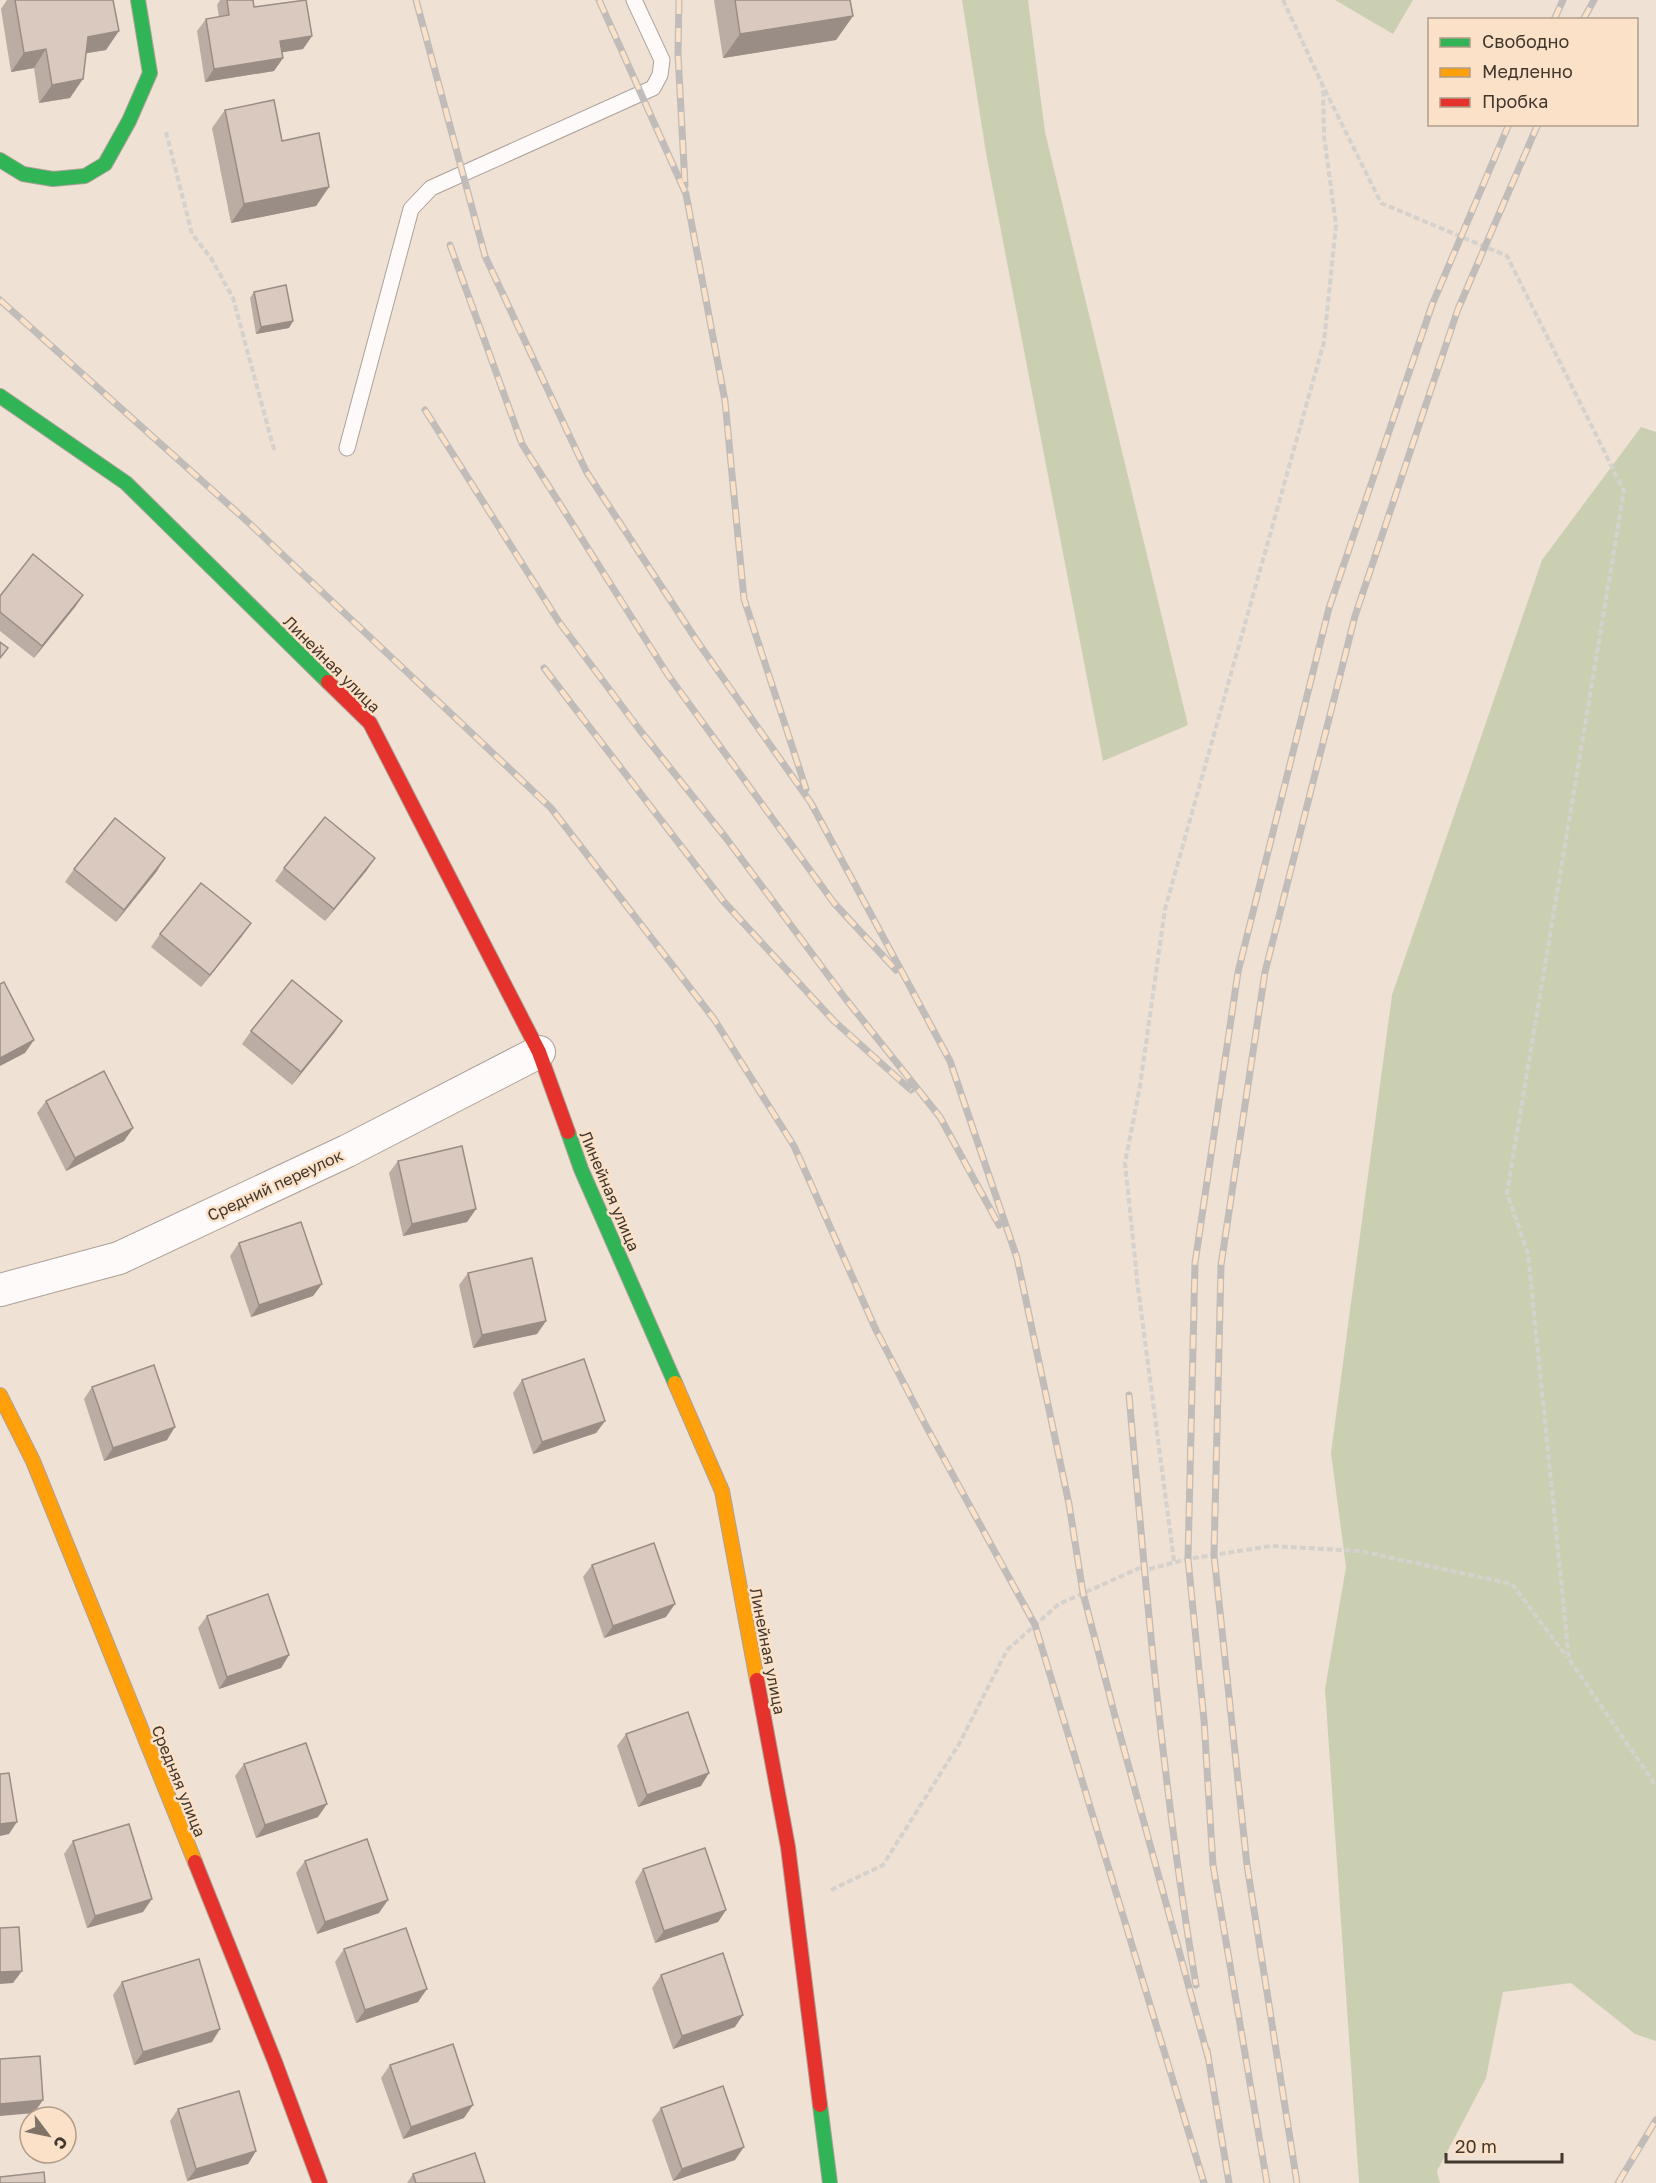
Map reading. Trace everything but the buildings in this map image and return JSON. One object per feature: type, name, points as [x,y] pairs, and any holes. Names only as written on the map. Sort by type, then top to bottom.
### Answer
[{"type":"street","points":[[0,160],[23,174],[53,179],[85,176],[105,164],[129,121],[150,73],[138,0]]},
{"type":"street","name":"Линейная улица","points":[[0,396],[126,483],[370,723],[539,1052],[581,1169],[722,1491],[788,1847],[830,2183]]},
{"type":"street","name":"Средний переулок","points":[[0,1290],[119,1258],[347,1151],[539,1052]]},
{"type":"street","name":"Средняя улица","points":[[0,1395],[33,1461],[275,2062],[320,2183]]},
{"type":"lane","points":[[347,448],[411,209],[431,188],[653,88],[660,75],[662,60],[634,0]]},
{"type":"path","points":[[1283,0],[1381,203],[1507,256],[1624,491],[1508,1193],[1528,1254],[1569,1659]]},
{"type":"path","points":[[1174,1562],[1138,1288],[1125,1163],[1140,1086],[1165,909],[1324,342],[1336,225],[1324,136],[1323,86]]},
{"type":"path","points":[[165,131],[192,234],[211,258],[233,298],[275,453]]},
{"type":"path","points":[[795,1907],[884,1865],[959,1744],[1007,1650],[1059,1604],[1144,1566],[1144,1569],[1271,1546],[1360,1551],[1512,1584],[1569,1659],[1656,1786]]},
{"type":"green space","points":[[962,0],[1028,0],[1045,132],[1188,725],[1103,761],[986,153]]},
{"type":"green space","points":[[1335,0],[1413,0],[1393,34]]},
{"type":"green space","points":[[1641,427],[1656,432],[1656,2041],[1635,2034],[1571,1983],[1503,1992],[1486,2078],[1437,2171],[1440,2183],[1359,2183],[1325,1689],[1346,1567],[1331,1453],[1392,995],[1542,560]]},
{"type":"railway","points":[[416,0],[485,256],[586,471],[697,641],[811,803],[950,1061],[1017,1258],[1069,1504],[1083,1593],[1208,2057]]},
{"type":"railway","points":[[599,0],[686,194],[725,401],[744,599],[806,789]]},
{"type":"railway","points":[[679,0],[678,54],[685,185]]},
{"type":"railway","points":[[1555,18],[1563,0]]},
{"type":"railway","points":[[1584,18],[1594,0]]},
{"type":"railway","points":[[1267,2183],[1213,1865],[1204,1720],[1188,1559],[1195,1263],[1238,972],[1329,608],[1432,305],[1508,126]]},
{"type":"railway","points":[[1297,2183],[1247,1865],[1214,1555],[1221,1265],[1265,972],[1355,616],[1458,309],[1537,126]]},
{"type":"railway","points":[[450,245],[522,444],[668,675],[834,903],[896,970]]},
{"type":"railway","points":[[0,300],[249,523],[551,808],[714,1019],[794,1146],[876,1330],[1035,1625],[1204,2183]]},
{"type":"railway","points":[[425,410],[559,622],[639,729],[726,838],[845,998],[940,1117],[999,1225]]},
{"type":"railway","points":[[544,668],[724,902],[834,1021],[911,1090]]},
{"type":"railway","points":[[1129,1395],[1165,1765],[1196,1985]]},
{"type":"railway","points":[[1207,2050],[1229,2183]]},
{"type":"railway","points":[[1618,2183],[1656,2120]]},
{"type":"traffic: fast","points":[[0,160],[23,174],[53,179],[85,176],[105,164],[129,121],[150,73],[138,0]]},
{"type":"traffic: fast","points":[[0,396],[126,483],[328,682]]},
{"type":"traffic: fast","points":[[568,1132],[581,1169],[675,1383]]},
{"type":"traffic: fast","points":[[820,2105],[830,2183]]},
{"type":"traffic: slow","points":[[675,1383],[722,1491],[757,1680]]},
{"type":"traffic: slow","points":[[0,1395],[33,1461],[195,1862]]},
{"type":"traffic: jam","points":[[328,682],[370,723],[539,1052],[568,1132]]},
{"type":"traffic: jam","points":[[757,1680],[788,1847],[820,2105]]},
{"type":"traffic: jam","points":[[195,1862],[275,2062],[320,2183]]}]
